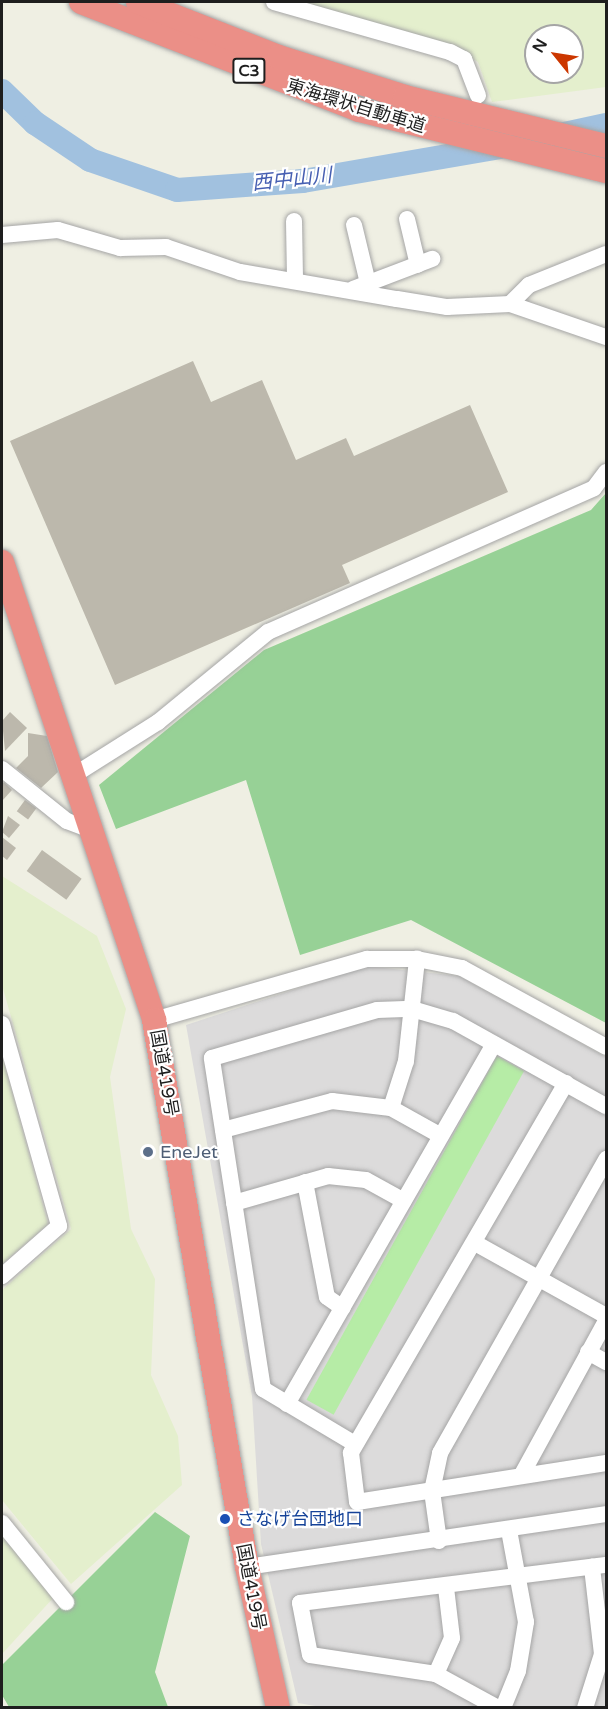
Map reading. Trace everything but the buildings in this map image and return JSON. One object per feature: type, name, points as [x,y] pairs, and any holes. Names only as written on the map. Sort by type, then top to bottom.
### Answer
[{"type":"highway","name":"東海環状自動車道","points":[[81,2],[303,91],[422,127],[553,161],[606,171]]},
{"type":"highway","name":"東海環状自動車道","points":[[138,2],[279,57],[471,104],[606,146]]},
{"type":"highway","name":"国道419号","points":[[2,562],[88,829],[154,1020],[247,1567],[278,1707]]},
{"type":"street","points":[[274,2],[450,52],[464,59],[471,104]]},
{"type":"street","points":[[360,284],[425,262],[407,219]]},
{"type":"street","points":[[294,221],[295,281]]},
{"type":"street","points":[[354,225],[360,284]]},
{"type":"street","points":[[2,235],[41,229],[120,248],[166,247],[240,272],[295,281],[360,284],[447,307],[510,304],[606,337]]},
{"type":"street","points":[[510,304],[529,285],[606,254]]},
{"type":"street","points":[[71,777],[158,722],[268,632],[594,488],[606,472]]},
{"type":"street","points":[[2,769],[67,821],[88,829]]},
{"type":"street","points":[[154,1020],[367,959],[417,959],[462,968],[606,1047]]},
{"type":"street","points":[[391,1108],[406,1061],[417,959]]},
{"type":"street","points":[[355,1444],[263,1389],[212,1058],[377,1010],[412,1009],[453,1021],[606,1106]]},
{"type":"street","points":[[2,1024],[59,1226],[2,1276]]},
{"type":"street","points":[[287,1404],[494,1044]]},
{"type":"street","points":[[566,1083],[351,1454],[357,1502],[606,1463]]},
{"type":"street","points":[[223,1130],[332,1101],[391,1108],[441,1136]]},
{"type":"street","points":[[439,1541],[432,1491],[440,1453],[606,1159]]},
{"type":"street","points":[[234,1203],[328,1176],[366,1180],[404,1201]]},
{"type":"street","points":[[305,1182],[327,1297],[343,1308]]},
{"type":"street","points":[[475,1243],[606,1318],[521,1476]]},
{"type":"street","points":[[588,1352],[606,1362]]},
{"type":"street","points":[[247,1567],[439,1541],[606,1514]]},
{"type":"street","points":[[2,1523],[66,1602]]},
{"type":"street","points":[[510,1530],[518,1578],[526,1622],[518,1671],[501,1707],[436,1674],[310,1655],[300,1603],[446,1588],[518,1578],[599,1566],[602,1654],[585,1707]]},
{"type":"street","points":[[436,1674],[452,1638],[446,1588]]},
{"type":"shaded area","points":[[366,966],[459,976],[606,1057],[606,1707],[327,1708],[298,1703],[261,1544],[252,1396],[186,1025]]},
{"type":"green space","points":[[299,2],[606,2],[606,87],[492,102],[478,62],[458,50]]},
{"type":"green space","points":[[606,493],[606,1023],[411,920],[300,955],[246,780],[116,829],[99,785],[264,650],[591,510]]},
{"type":"green space","points":[[2,876],[97,936],[126,1009],[110,1077],[131,1229],[155,1279],[151,1375],[178,1436],[182,1485],[71,1584],[2,1500],[2,1290],[71,1229],[2,985]]},
{"type":"green space","points":[[2,1055],[48,1224],[2,1264]]},
{"type":"green space","points":[[497,1056],[524,1071],[334,1415],[306,1400]]},
{"type":"green space","points":[[155,1512],[190,1536],[155,1672],[168,1707],[9,1707],[2,1695],[2,1665]]},
{"type":"green space","points":[[2,1535],[54,1597],[2,1654]]},
{"type":"waterway","name":"西中山川","points":[[2,91],[35,123],[90,160],[177,190],[303,181],[512,145]]},
{"type":"waterway","name":"西中山川","points":[[555,136],[606,125]]},
{"type":"place","name":"EneJet","points":[[148,1152]]},
{"type":"place","name":"さなげ台団地口","points":[[225,1519]]}]
